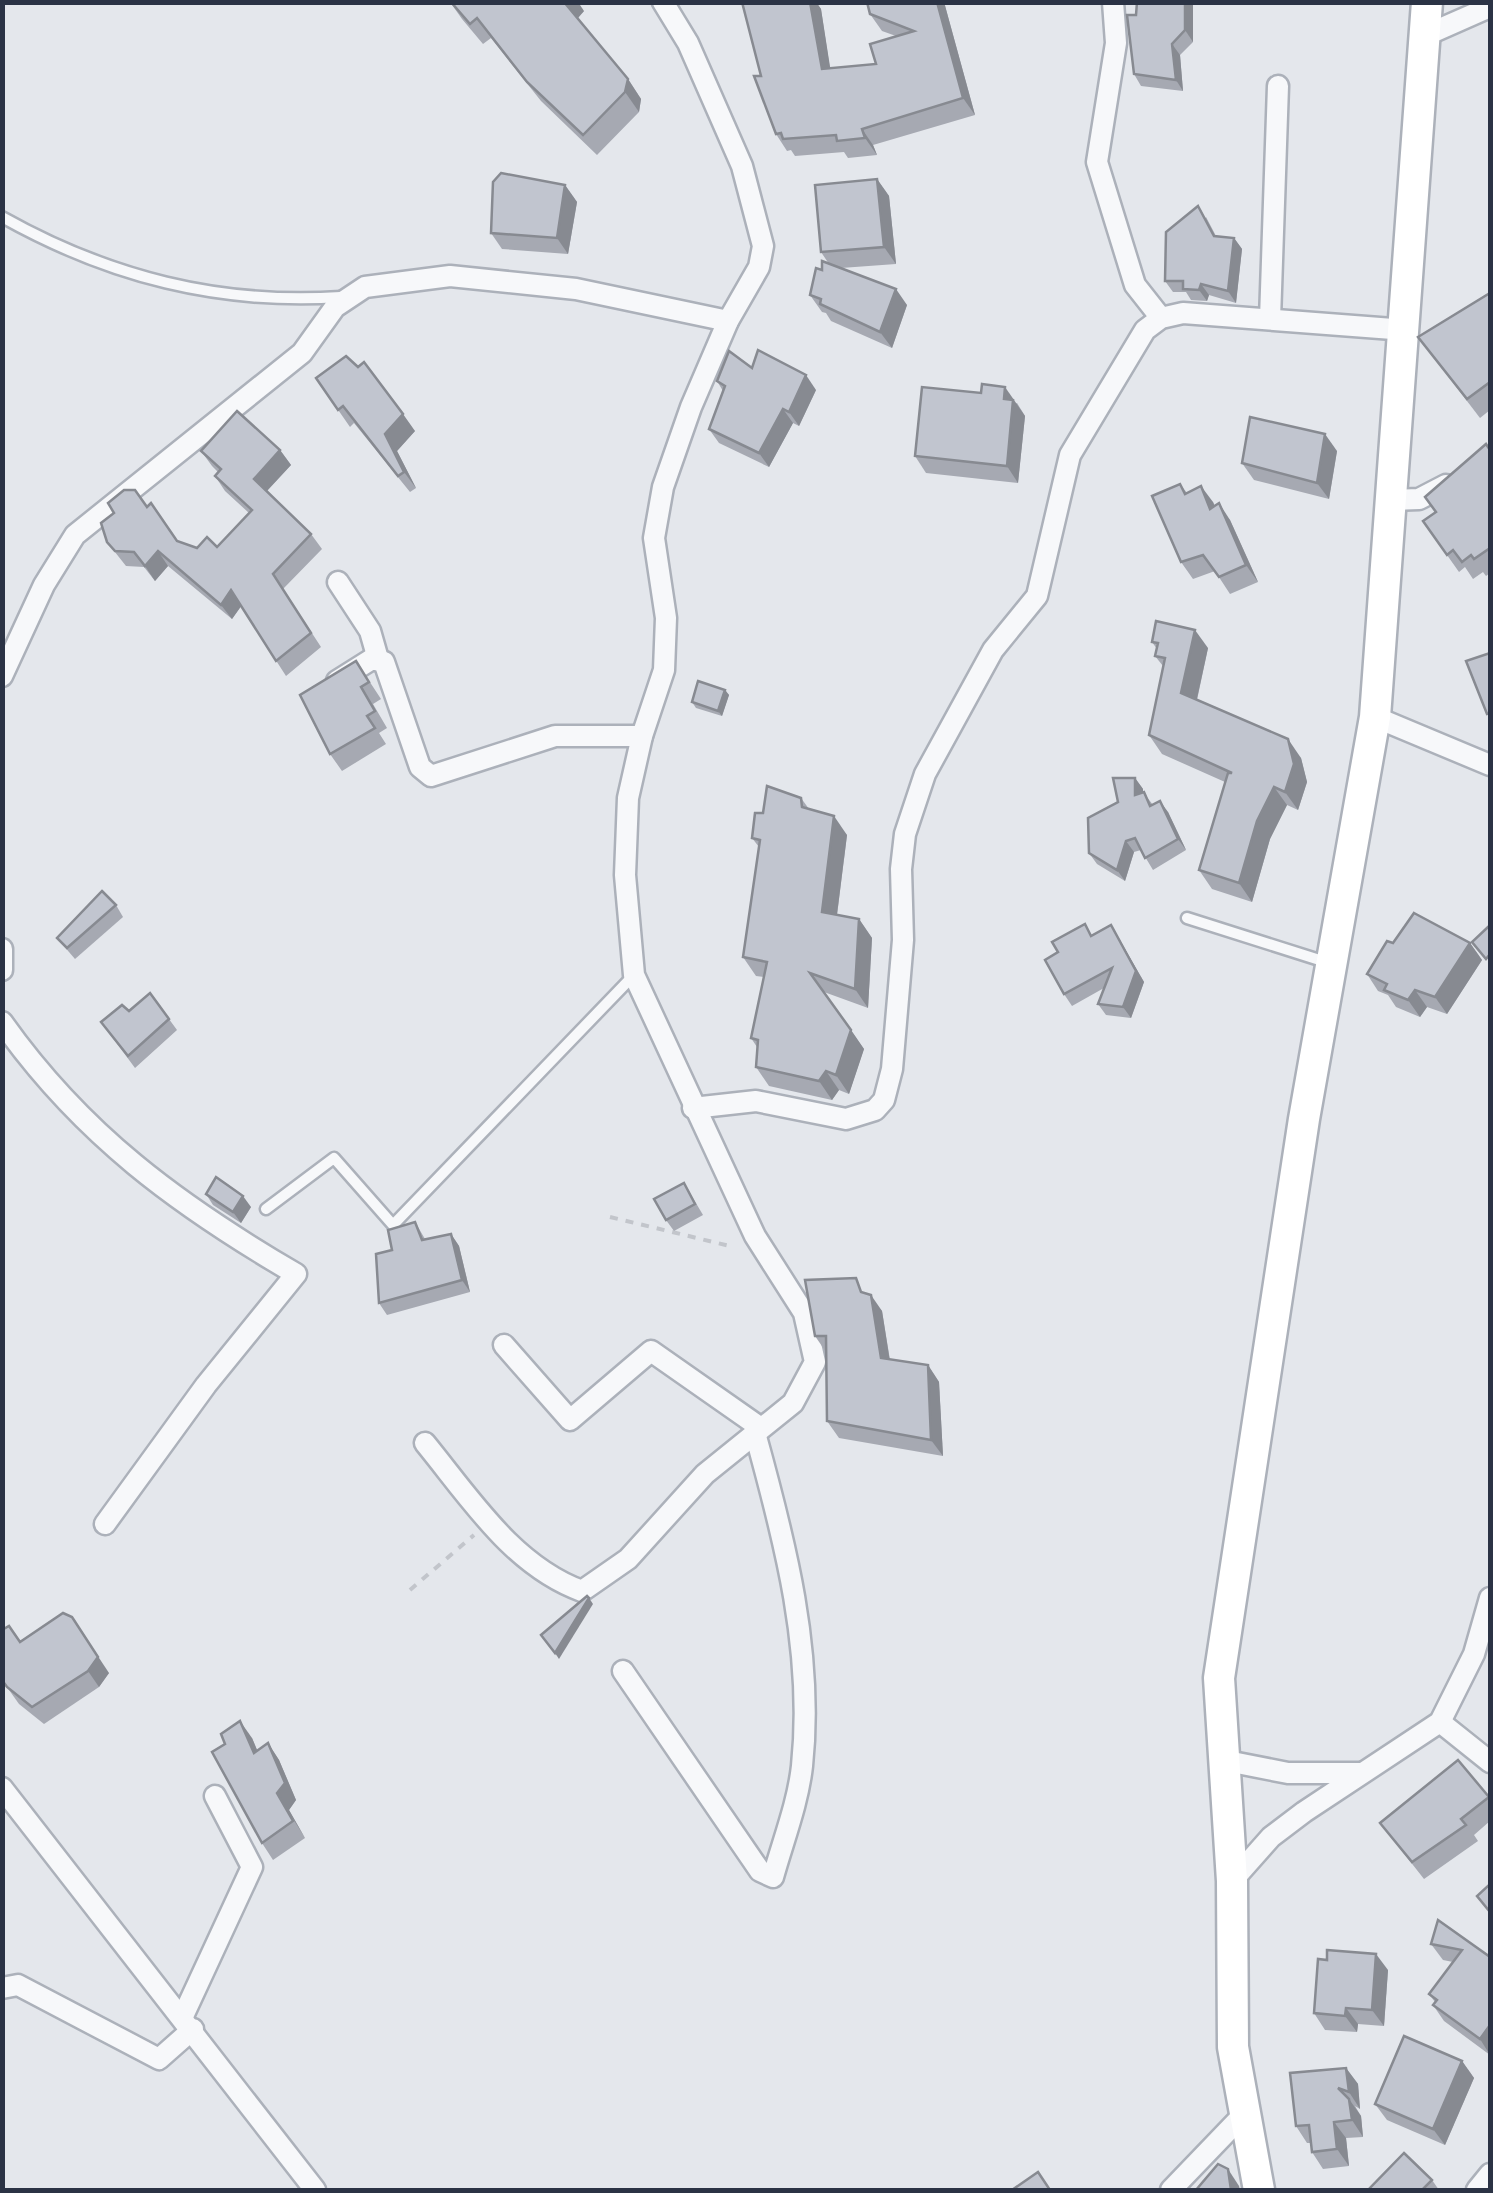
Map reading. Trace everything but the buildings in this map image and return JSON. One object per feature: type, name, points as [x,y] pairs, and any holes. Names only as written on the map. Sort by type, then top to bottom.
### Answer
[{"type":"street","points":[[426,1443],[504,1541],[567,1585],[582,1590],[628,1560],[705,1474],[793,1403],[815,1362],[804,1313],[768,1256],[693,1108],[634,975],[625,875],[628,798],[642,736],[664,670],[666,618],[654,538],[663,487],[728,321],[749,288],[763,246],[742,166],[688,42],[663,2]]},
{"type":"street","points":[[1113,2],[1116,42],[1097,162],[1135,286],[1161,318]]},
{"type":"street","points":[[1260,2190],[1234,2048],[1232,1881],[1219,1678],[1242,1516],[1375,716],[1427,2]]},
{"type":"street","points":[[1424,36],[1490,7]]},
{"type":"street","points":[[1270,320],[1278,86]]},
{"type":"street","points":[[2,676],[44,585],[75,536],[302,353],[347,296],[365,287],[450,276],[576,290],[728,321]]},
{"type":"street","points":[[693,1108],[756,1101],[846,1119],[875,1110],[884,1100],[892,1069],[903,940],[900,869],[905,834],[925,774],[993,650],[1037,596],[1070,455],[1145,330],[1161,318],[1183,313],[1406,330]]},
{"type":"street","points":[[1391,500],[1434,494],[1461,472]]},
{"type":"street","points":[[338,582],[370,631],[425,774],[555,736],[642,736]]},
{"type":"street","points":[[324,689],[378,659]]},
{"type":"street","points":[[1375,716],[1490,765]]},
{"type":"street","points":[[2,949],[2,970]]},
{"type":"street","points":[[2,1022],[40,1076],[132,1167],[220,1230],[296,1274],[206,1385],[105,1524]]},
{"type":"street","points":[[504,1344],[570,1420],[651,1351],[758,1430],[780,1525],[808,1683],[802,1770],[773,1877],[760,1871],[624,1671]]},
{"type":"street","points":[[1232,1881],[1271,1837],[1440,1722],[1474,1654],[1490,1598]]},
{"type":"street","points":[[1440,1722],[1490,1762]]},
{"type":"street","points":[[1222,1760],[1288,1773],[1361,1773]]},
{"type":"street","points":[[2,1788],[188,2022],[315,2190]]},
{"type":"street","points":[[2,1988],[18,1984],[158,2059],[188,2022],[252,1867],[215,1796]]},
{"type":"street","points":[[1171,2190],[1244,2114]]},
{"type":"street","points":[[1477,2190],[1490,2174]]},
{"type":"lane","points":[[2,218],[126,275],[210,293],[290,300],[347,296]]},
{"type":"lane","points":[[1187,918],[1332,964]]},
{"type":"lane","points":[[266,1209],[334,1158],[393,1225],[634,975]]},
{"type":"path","points":[[610,1217],[768,1256]]},
{"type":"path","points":[[410,1590],[488,1522]]}]
